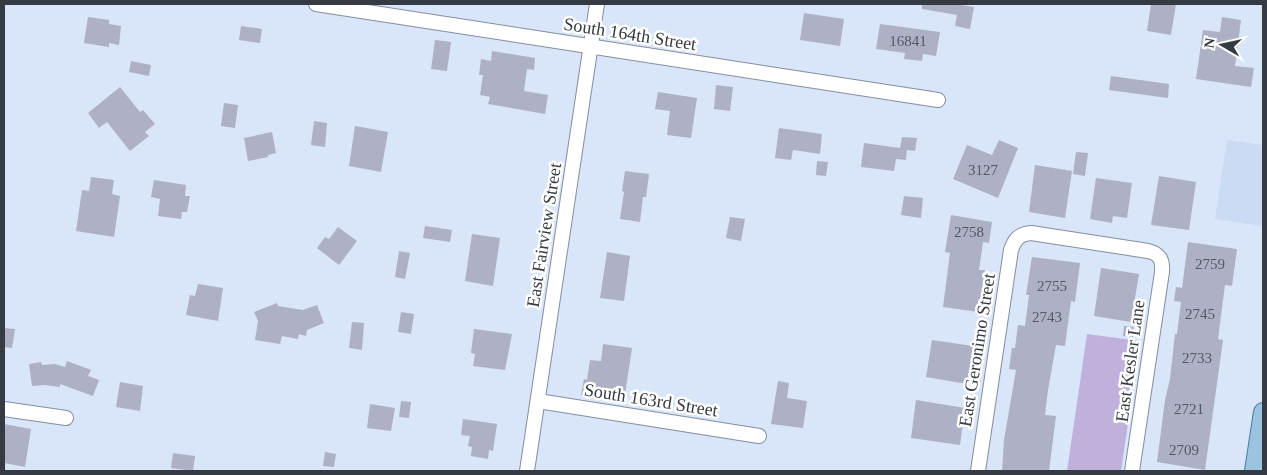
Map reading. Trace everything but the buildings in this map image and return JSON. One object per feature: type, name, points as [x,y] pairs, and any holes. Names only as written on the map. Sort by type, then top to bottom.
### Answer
[{"type":"main road","points":[[1254,471],[1263,412]]},
{"type":"street","name":"South 164th Street","points":[[316,4],[938,100]]},
{"type":"street","name":"East Fairview Street","points":[[527,471],[597,4]]},
{"type":"street","name":"East Geronimo Street","points":[[978,471],[1011,250],[1018,236],[1031,233],[1148,251],[1160,257]]},
{"type":"street","name":"East Kesler Lane","points":[[1132,471],[1162,272],[1163,264],[1160,257]]},
{"type":"street","name":"South 163rd Street","points":[[538,401],[759,436]]},
{"type":"street","points":[[4,409],[66,418]]},
{"type":"shaded area","points":[[1227,140],[1263,145],[1263,226],[1215,219]]},
{"type":"shaded area","points":[[1087,334],[1140,341],[1121,471],[1067,471]]}]
